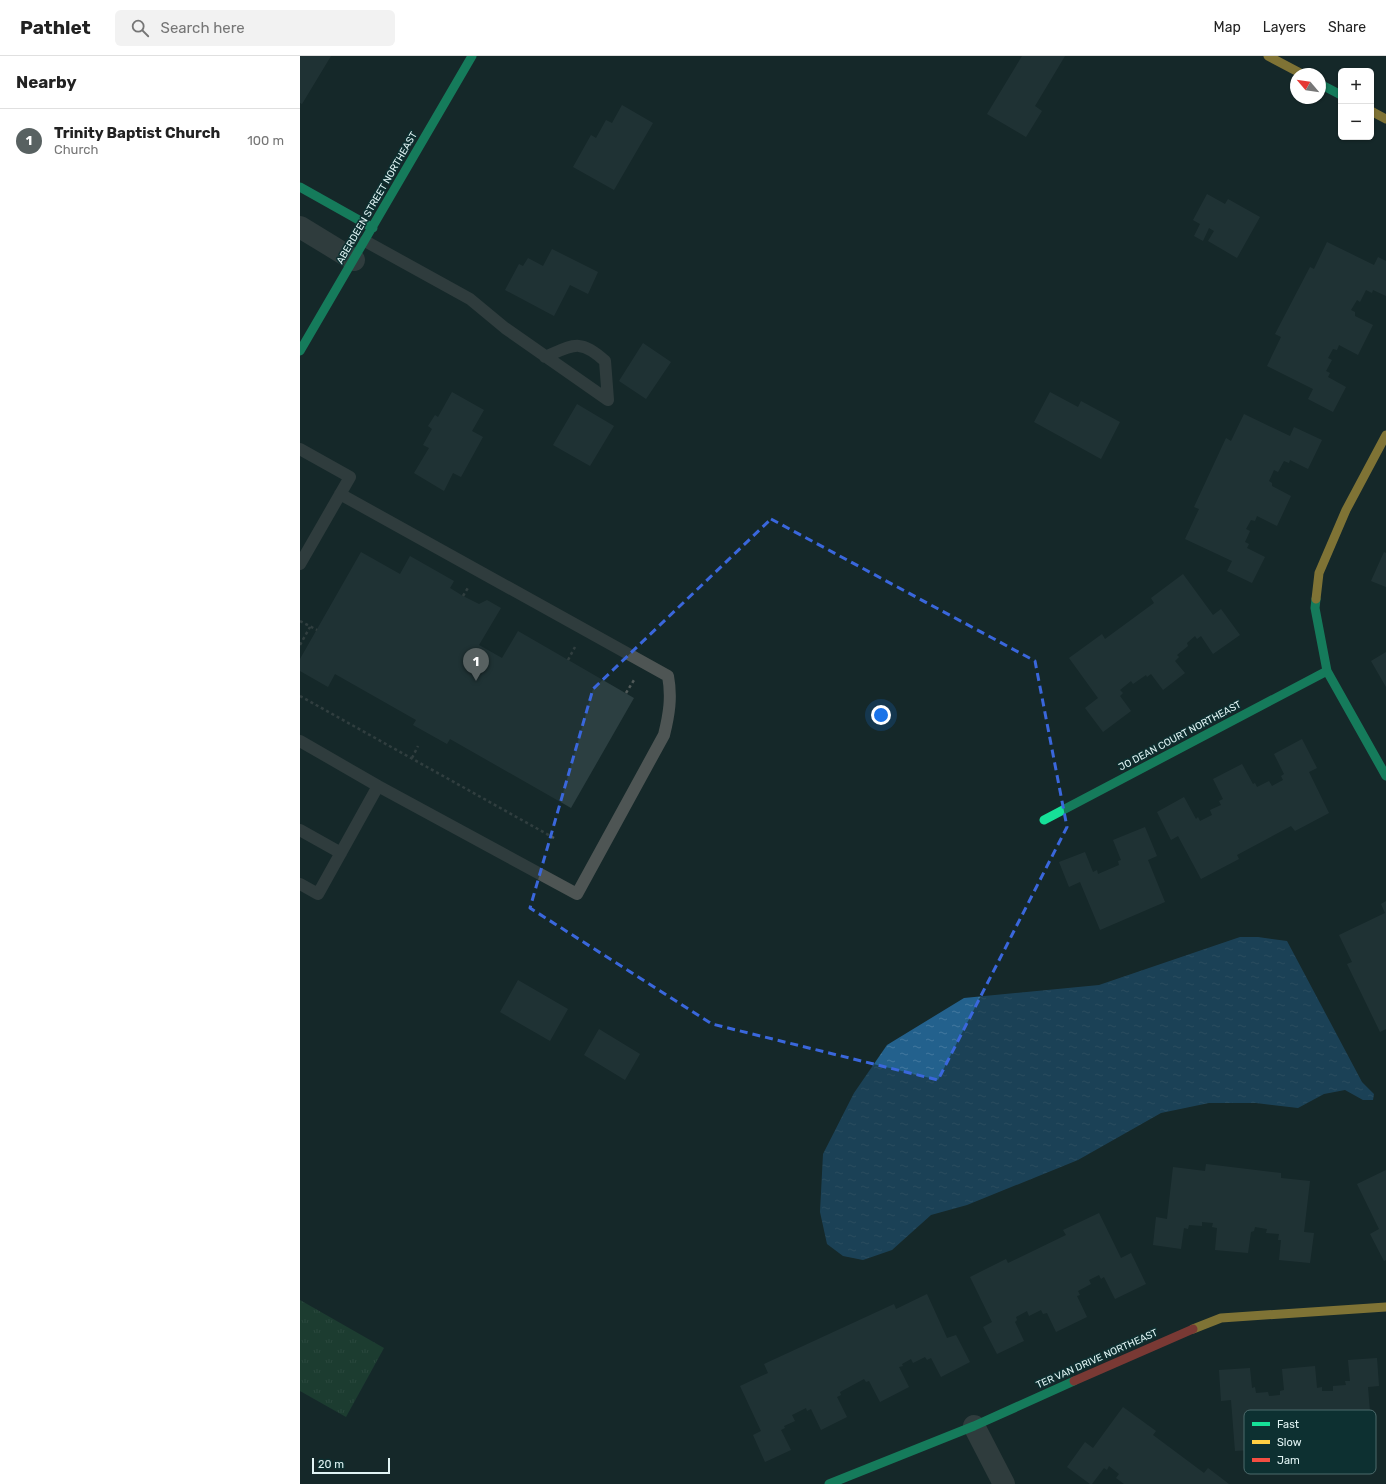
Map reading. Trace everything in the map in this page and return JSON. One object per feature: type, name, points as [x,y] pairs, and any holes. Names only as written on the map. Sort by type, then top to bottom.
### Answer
[{"type":"street","name":"ABERDEEN STREET NORTHEAST","points":[[300,351],[472,56]]},
{"type":"street","points":[[1268,56],[1291,68]]},
{"type":"street","points":[[1326,87],[1338,93]]},
{"type":"street","points":[[1374,113],[1386,119]]},
{"type":"street","points":[[300,187],[373,228]]},
{"type":"street","points":[[300,227],[354,260]]},
{"type":"street","points":[[1386,435],[1346,510],[1319,573],[1315,608],[1327,671],[1386,776]]},
{"type":"street","name":"JO DEAN COURT NORTHEAST","points":[[1044,820],[1327,671]]},
{"type":"street","name":"TER VAN DRIVE NORTHEAST","points":[[829,1484],[974,1426],[1169,1339],[1221,1318],[1386,1307]]},
{"type":"street","points":[[974,1426],[1004,1484]]},
{"type":"lane","points":[[365,241],[470,299],[505,328],[545,357],[608,400],[604,361],[594,351],[583,345],[569,347],[545,357]]},
{"type":"lane","points":[[300,450],[350,477],[300,564]]},
{"type":"lane","points":[[300,741],[378,786],[576,894],[664,735],[668,720],[671,691],[668,676],[340,494]]},
{"type":"lane","points":[[300,884],[318,894],[378,786]]},
{"type":"lane","points":[[300,830],[340,853]]},
{"type":"path","points":[[300,621],[316,630]]},
{"type":"path","points":[[300,644],[310,627]]},
{"type":"path","points":[[568,660],[575,647]]},
{"type":"path","points":[[300,696],[554,838]]},
{"type":"path","points":[[412,758],[418,746]]},
{"type":"highlighted area","points":[[771,519],[1035,661],[1067,827],[938,1080],[712,1024],[530,908],[593,689]]},
{"type":"green space","points":[[300,1300],[384,1348],[346,1417],[300,1391]]},
{"type":"water","points":[[1240,937],[1258,937],[1287,941],[1362,1082],[1374,1094],[1373,1100],[1363,1100],[1345,1090],[1324,1094],[1298,1108],[1256,1103],[1209,1103],[1161,1113],[1078,1160],[967,1205],[931,1215],[892,1250],[863,1260],[843,1256],[827,1244],[820,1212],[823,1154],[854,1093],[887,1045],[964,998],[1099,985]]},
{"type":"building","points":[[300,56],[331,56],[302,104],[300,103]]},
{"type":"building","points":[[1022,56],[1065,56],[1035,106],[1042,111],[1026,137],[987,114]]},
{"type":"building","points":[[622,105],[653,123],[614,190],[573,167],[591,135],[596,138],[606,120],[612,123]]},
{"type":"building","points":[[1207,194],[1225,204],[1228,199],[1260,217],[1237,258],[1208,241],[1214,231],[1209,228],[1203,241],[1194,236],[1200,224],[1193,220]]},
{"type":"building","points":[[1327,242],[1374,265],[1378,257],[1386,261],[1386,296],[1373,290],[1372,293],[1366,290],[1360,302],[1357,300],[1351,310],[1355,312],[1355,316],[1373,325],[1358,355],[1339,345],[1337,350],[1333,349],[1328,358],[1332,360],[1326,371],[1330,373],[1328,377],[1346,387],[1333,412],[1308,399],[1313,389],[1267,366],[1281,337],[1275,334],[1310,267],[1314,269]]},
{"type":"building","points":[[552,249],[598,272],[588,294],[570,285],[554,316],[505,290],[519,264],[523,266],[528,258],[543,266]]},
{"type":"building","points":[[643,343],[671,362],[646,399],[619,381]]},
{"type":"building","points":[[452,392],[484,410],[472,431],[483,437],[461,477],[453,473],[444,491],[414,473],[429,448],[423,445],[432,429],[428,426],[435,415],[438,417]]},
{"type":"building","points":[[1050,392],[1078,407],[1081,401],[1120,422],[1101,459],[1034,422]]},
{"type":"building","points":[[577,404],[614,426],[590,466],[553,445]]},
{"type":"building","points":[[1244,414],[1290,436],[1294,427],[1322,440],[1308,469],[1290,460],[1289,463],[1284,461],[1278,472],[1274,470],[1269,481],[1272,483],[1272,486],[1291,496],[1277,526],[1257,516],[1255,521],[1251,520],[1246,529],[1250,531],[1245,542],[1249,544],[1247,548],[1265,557],[1252,583],[1227,571],[1232,561],[1185,539],[1199,509],[1194,507],[1226,438],[1231,441]]},
{"type":"building","points":[[361,552],[400,574],[410,556],[454,581],[450,588],[463,596],[479,604],[487,600],[501,608],[479,645],[502,658],[518,631],[634,698],[571,808],[450,739],[447,744],[413,725],[416,720],[335,674],[328,687],[300,671],[300,659]]},
{"type":"building","points":[[1384,552],[1386,553],[1386,587],[1371,581]]},
{"type":"building","points":[[1183,574],[1213,615],[1221,609],[1240,635],[1213,654],[1201,636],[1197,639],[1195,636],[1187,643],[1188,646],[1177,655],[1179,657],[1175,661],[1185,673],[1163,690],[1151,674],[1147,677],[1146,675],[1133,684],[1131,681],[1120,690],[1123,693],[1120,696],[1131,711],[1103,732],[1085,708],[1098,698],[1069,658],[1102,634],[1105,639],[1154,603],[1151,598]]},
{"type":"building","points":[[1386,652],[1386,687],[1371,661]]},
{"type":"building","points":[[1302,739],[1317,768],[1309,772],[1329,813],[1295,831],[1291,826],[1237,855],[1239,859],[1201,879],[1178,836],[1171,840],[1157,812],[1184,797],[1196,819],[1198,817],[1200,821],[1212,815],[1210,810],[1221,805],[1219,801],[1223,799],[1213,779],[1242,764],[1253,784],[1255,783],[1257,787],[1269,781],[1272,786],[1283,780],[1281,776],[1284,774],[1274,754]]},
{"type":"building","points":[[1145,827],[1157,856],[1148,860],[1165,902],[1100,930],[1080,882],[1069,887],[1059,862],[1085,852],[1093,872],[1097,870],[1098,874],[1119,865],[1118,861],[1121,860],[1113,840]]},
{"type":"building","points":[[1386,901],[1386,1029],[1380,1032],[1347,964],[1352,962],[1339,935],[1385,913],[1381,904]]},
{"type":"building","points":[[518,980],[568,1009],[550,1041],[500,1012]]},
{"type":"building","points":[[599,1029],[640,1054],[625,1080],[584,1055]]},
{"type":"building","points":[[1206,1164],[1281,1173],[1281,1178],[1310,1181],[1304,1232],[1314,1233],[1310,1263],[1279,1260],[1281,1240],[1278,1240],[1279,1234],[1266,1233],[1267,1229],[1255,1227],[1254,1231],[1251,1232],[1248,1253],[1215,1250],[1217,1228],[1212,1227],[1213,1223],[1202,1222],[1202,1226],[1189,1225],[1188,1229],[1184,1228],[1181,1249],[1153,1245],[1156,1217],[1167,1219],[1173,1167],[1205,1171]]},
{"type":"building","points":[[1386,1170],[1386,1260],[1384,1261],[1370,1234],[1379,1229],[1357,1184]]},
{"type":"building","points":[[1099,1213],[1121,1258],[1131,1253],[1146,1284],[1115,1299],[1104,1277],[1101,1279],[1099,1275],[1089,1280],[1091,1284],[1078,1291],[1080,1295],[1077,1296],[1087,1317],[1056,1332],[1047,1313],[1043,1314],[1041,1310],[1029,1316],[1027,1311],[1016,1317],[1017,1320],[1015,1322],[1024,1341],[997,1354],[983,1327],[992,1322],[970,1277],[1006,1259],[1008,1263],[1066,1235],[1063,1230]]},
{"type":"building","points":[[927,1294],[947,1338],[956,1335],[970,1362],[941,1377],[931,1358],[927,1360],[925,1357],[913,1363],[911,1359],[902,1364],[903,1366],[899,1367],[909,1387],[880,1402],[869,1381],[866,1382],[864,1379],[840,1392],[841,1395],[837,1397],[847,1417],[821,1430],[811,1409],[807,1411],[806,1408],[792,1415],[795,1421],[784,1426],[785,1428],[781,1430],[791,1450],[765,1462],[753,1435],[761,1431],[740,1386],[768,1373],[764,1364],[894,1304],[896,1309]]},
{"type":"building","points":[[1377,1358],[1379,1386],[1368,1387],[1370,1410],[1244,1410],[1244,1450],[1235,1451],[1231,1400],[1221,1401],[1219,1370],[1250,1368],[1252,1388],[1255,1387],[1256,1393],[1268,1392],[1269,1396],[1280,1395],[1280,1391],[1284,1390],[1282,1369],[1315,1366],[1317,1388],[1322,1387],[1322,1391],[1333,1391],[1333,1386],[1346,1385],[1345,1381],[1350,1381],[1348,1360]]},
{"type":"building","points":[[1123,1407],[1156,1431],[1153,1435],[1204,1473],[1208,1468],[1229,1484],[1124,1484],[1116,1478],[1119,1474],[1109,1466],[1107,1470],[1104,1468],[1092,1484],[1090,1484],[1067,1467],[1085,1442],[1093,1448]]},
{"type":"traffic: fast","points":[[300,351],[472,56]]},
{"type":"traffic: fast","points":[[1326,87],[1338,93]]},
{"type":"traffic: fast","points":[[300,187],[373,228]]},
{"type":"traffic: fast","points":[[1316,599],[1315,608],[1327,671],[1386,776]]},
{"type":"traffic: fast","points":[[1044,820],[1327,671]]},
{"type":"traffic: fast","points":[[829,1484],[974,1426],[1074,1381]]},
{"type":"traffic: slow","points":[[1268,56],[1291,68]]},
{"type":"traffic: slow","points":[[1374,113],[1386,119]]},
{"type":"traffic: slow","points":[[1316,599],[1319,573],[1346,510],[1386,435]]},
{"type":"traffic: slow","points":[[1193,1329],[1221,1318],[1386,1307]]},
{"type":"traffic: jam","points":[[1074,1381],[1193,1329]]},
{"type":"place","name":"Trinity Baptist Church","points":[[476,681]]}]
